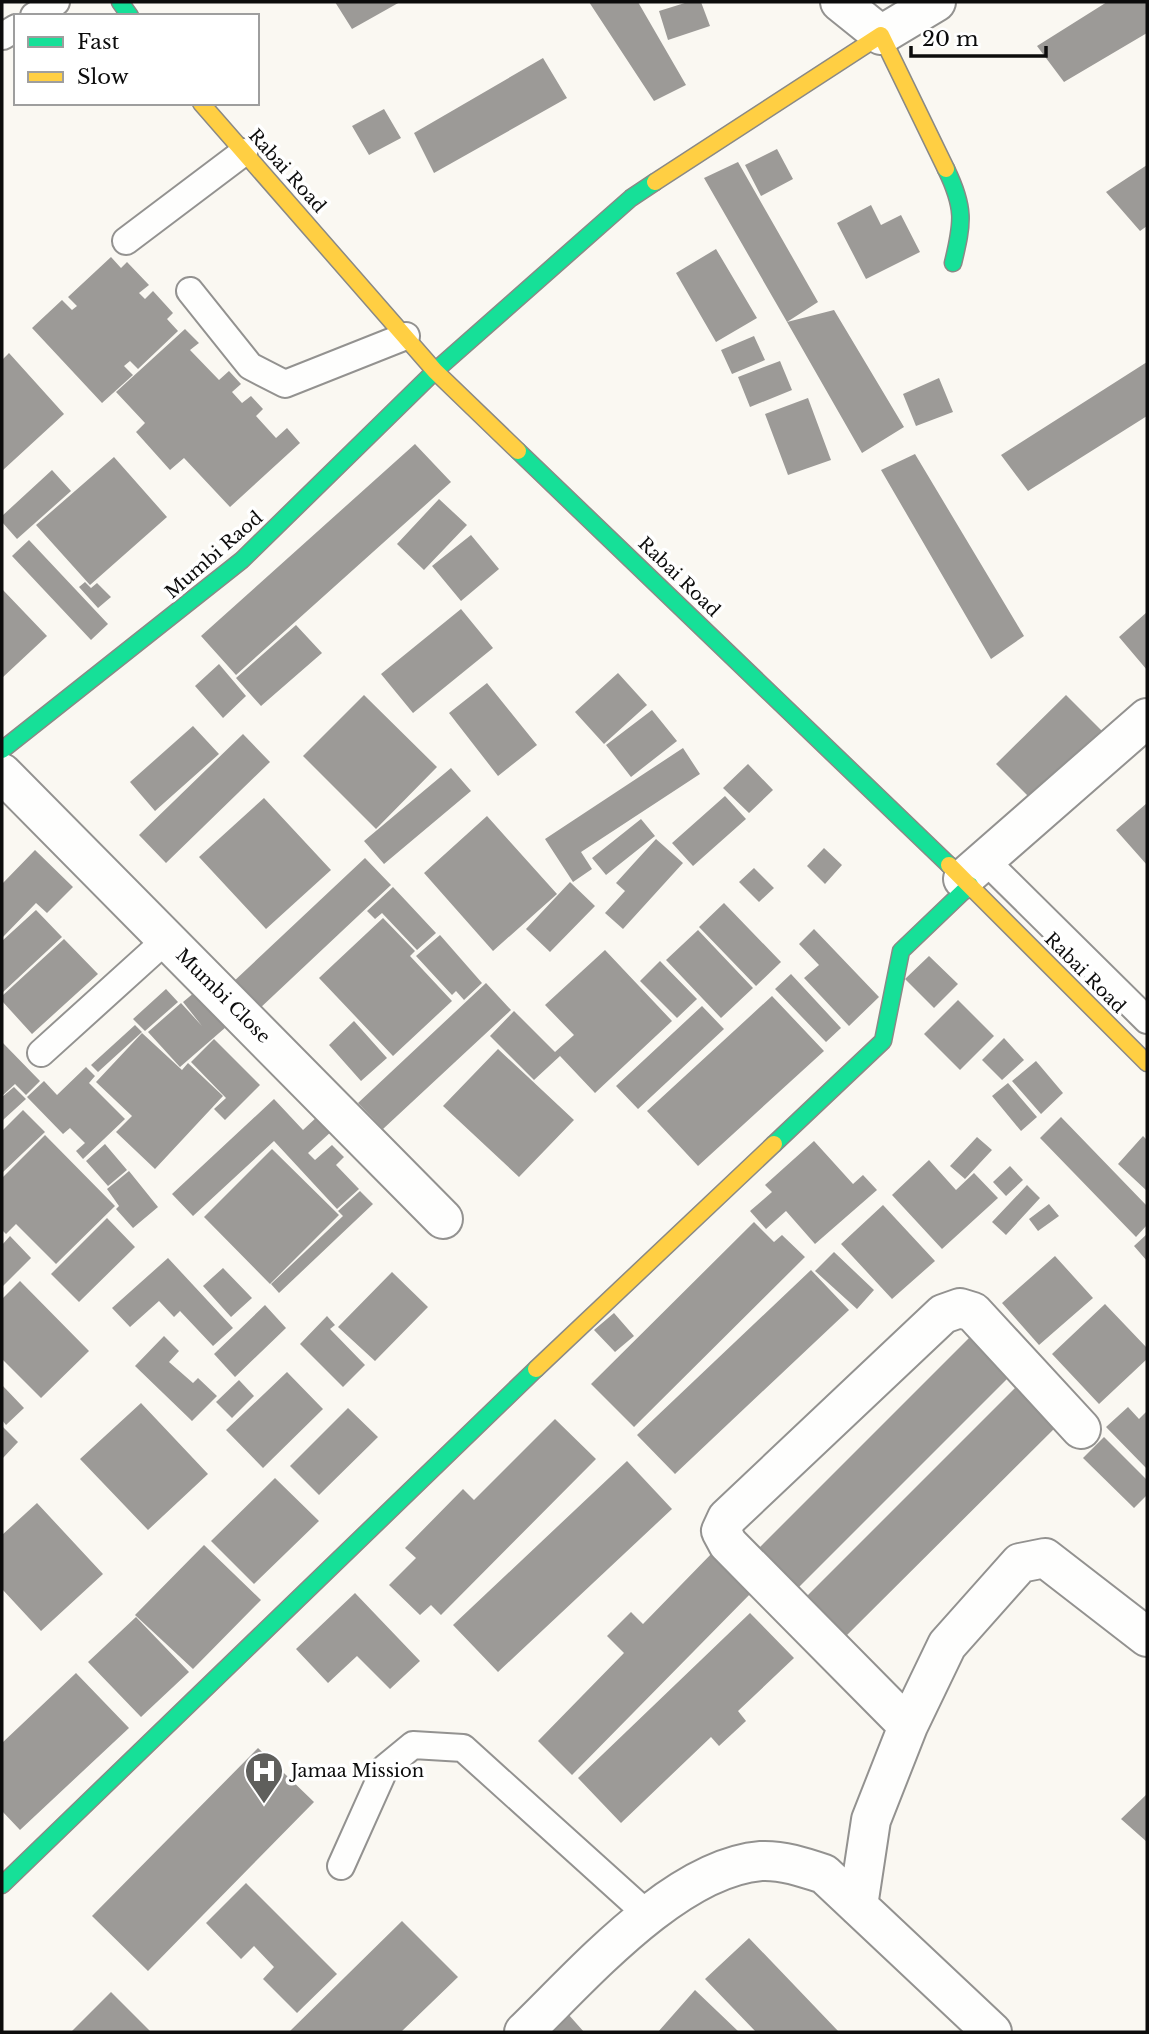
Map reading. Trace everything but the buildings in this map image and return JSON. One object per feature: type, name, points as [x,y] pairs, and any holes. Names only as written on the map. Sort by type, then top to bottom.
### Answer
[{"type":"street","points":[[840,2],[881,35],[960,197],[963,223],[953,263]]},
{"type":"street","points":[[881,35],[936,2]]},
{"type":"street","name":"Mumbi Raod","points":[[2,750],[242,560],[435,371],[631,198],[881,35]]},
{"type":"street","name":"Rabai Road","points":[[203,105],[435,371],[973,875],[1147,1063]]},
{"type":"street","points":[[2,1885],[548,1357],[883,1041],[901,951],[973,875],[1147,718]]},
{"type":"street","name":"Mumbi Close","points":[[2,773],[443,1219]]},
{"type":"street","points":[[908,1726],[728,1544],[721,1531],[727,1518],[943,1314],[960,1308],[973,1312],[1081,1429]]},
{"type":"street","points":[[858,1906],[871,1820],[908,1726],[947,1645],[1020,1563],[1045,1558],[1147,1637]]},
{"type":"street","points":[[524,2032],[648,1914],[718,1871],[760,1861],[791,1863],[824,1874],[992,2032]]},
{"type":"lane","points":[[37,14],[56,2]]},
{"type":"lane","points":[[126,242],[244,152]]},
{"type":"lane","points":[[190,291],[250,366],[285,384],[406,336]]},
{"type":"lane","points":[[973,875],[1147,1020]]},
{"type":"lane","points":[[41,1053],[167,939]]},
{"type":"lane","points":[[341,1866],[385,1768],[413,1745],[463,1748],[648,1914]]},
{"type":"traffic: fast","points":[[120,2],[129,14]]},
{"type":"traffic: fast","points":[[946,169],[957,194],[960,215],[953,263]]},
{"type":"traffic: fast","points":[[2,750],[242,560],[435,371],[631,198],[655,182]]},
{"type":"traffic: fast","points":[[518,451],[949,865]]},
{"type":"traffic: fast","points":[[774,1144],[883,1041],[901,951],[970,885]]},
{"type":"traffic: fast","points":[[2,1885],[536,1369]]},
{"type":"traffic: slow","points":[[655,182],[881,35],[946,169]]},
{"type":"traffic: slow","points":[[203,105],[435,371],[518,451]]},
{"type":"traffic: slow","points":[[949,865],[1147,1063]]},
{"type":"traffic: slow","points":[[536,1369],[774,1144]]},
{"type":"place","name":"Jamaa Mission","points":[[264,1805]]}]
